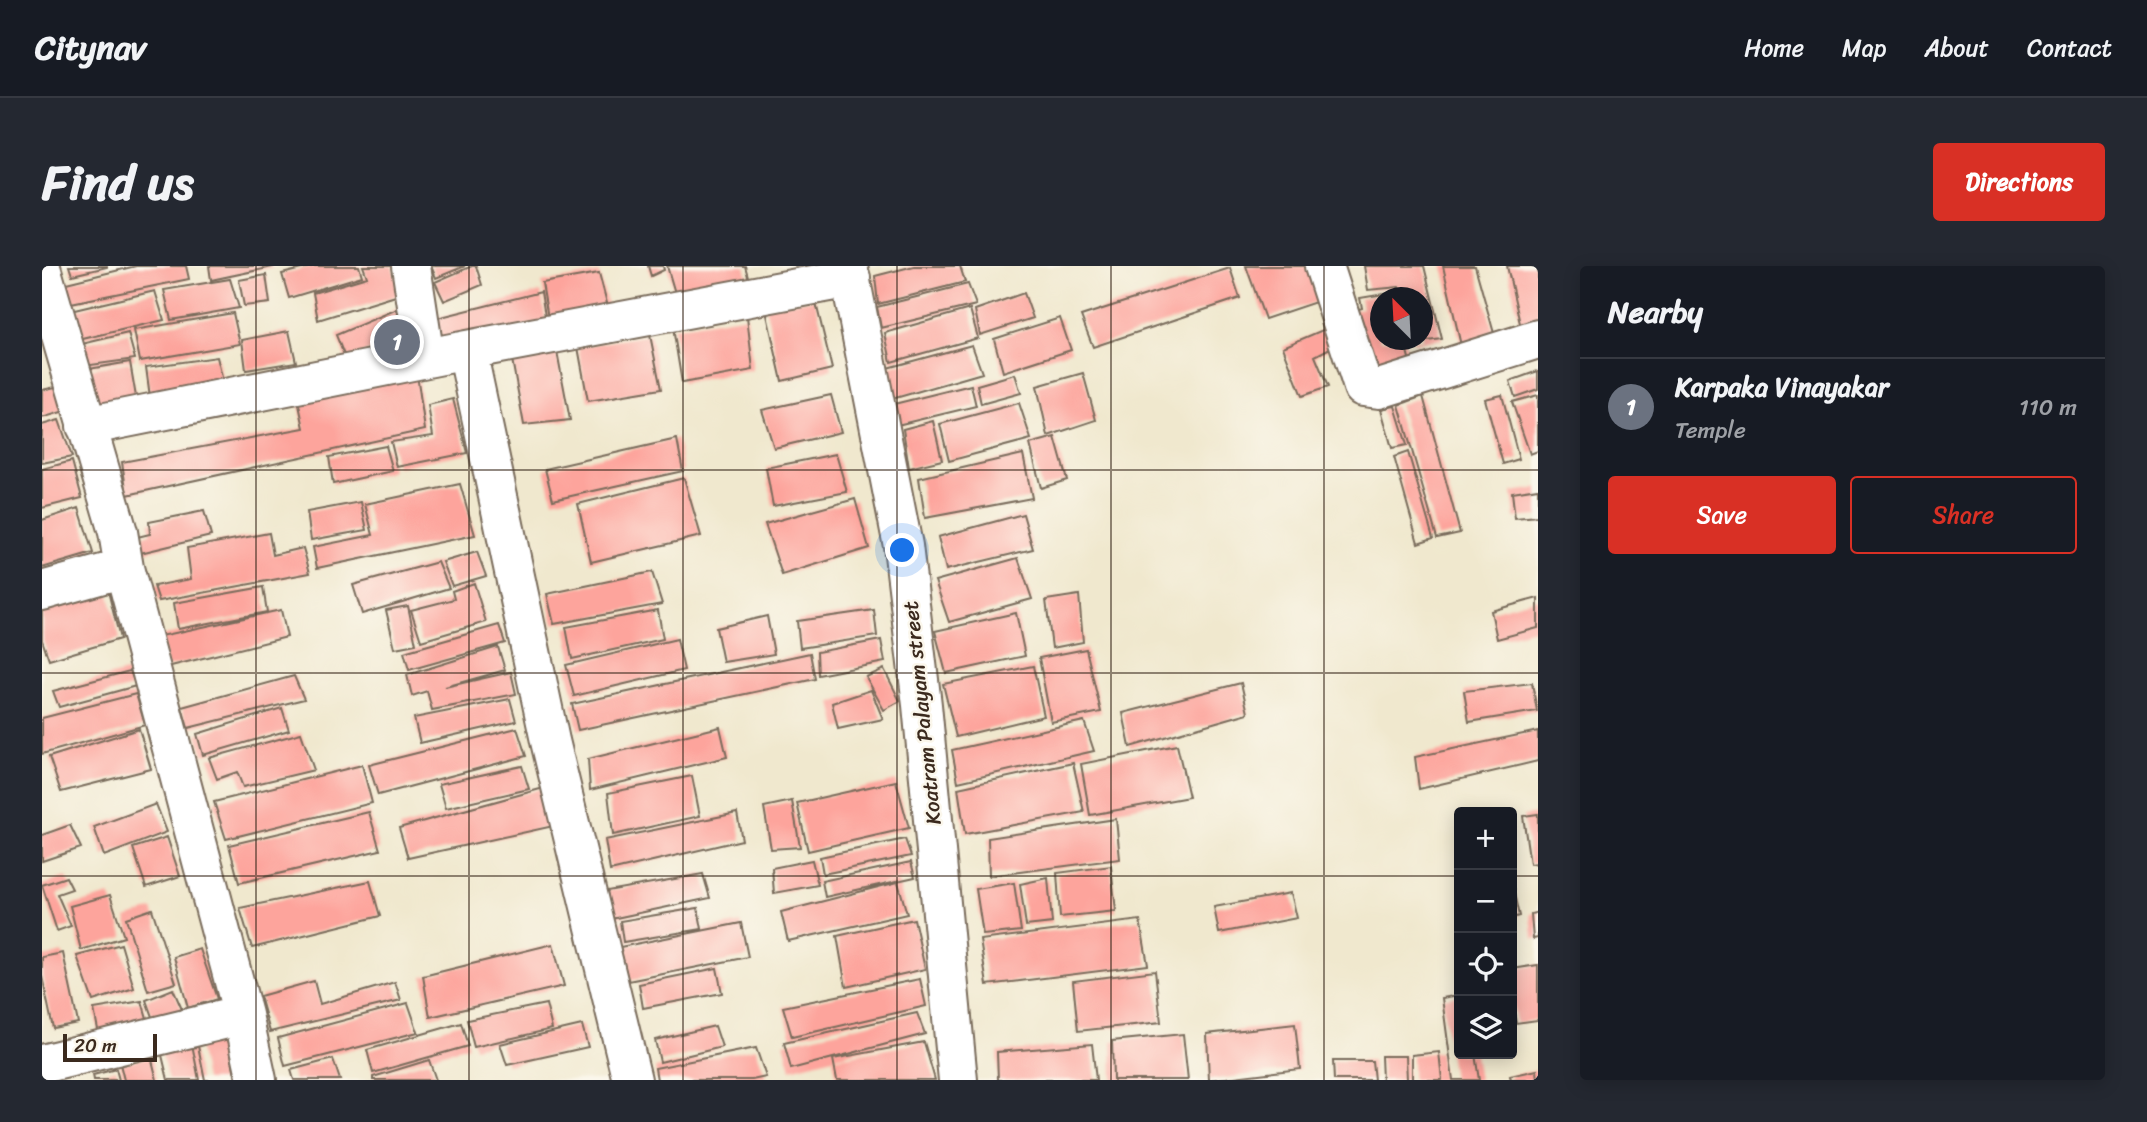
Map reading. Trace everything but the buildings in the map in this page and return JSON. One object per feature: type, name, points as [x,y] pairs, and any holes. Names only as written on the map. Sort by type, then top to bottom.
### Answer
[{"type":"street","points":[[411,266],[425,358]]},
{"type":"street","points":[[1324,266],[1363,387],[1379,389],[1538,339]]},
{"type":"street","points":[[42,271],[118,532],[124,568],[243,1015],[257,1080]]},
{"type":"street","points":[[86,426],[849,272]]},
{"type":"street","name":"Koatram Palayam street","points":[[849,272],[903,546],[922,705],[958,1080]]},
{"type":"street","points":[[467,350],[550,741],[632,1080]]},
{"type":"street","points":[[42,591],[124,568]]},
{"type":"street","points":[[42,1065],[243,1015]]},
{"type":"place","name":"Karpaka Vinayakar","points":[[397,342]]}]
